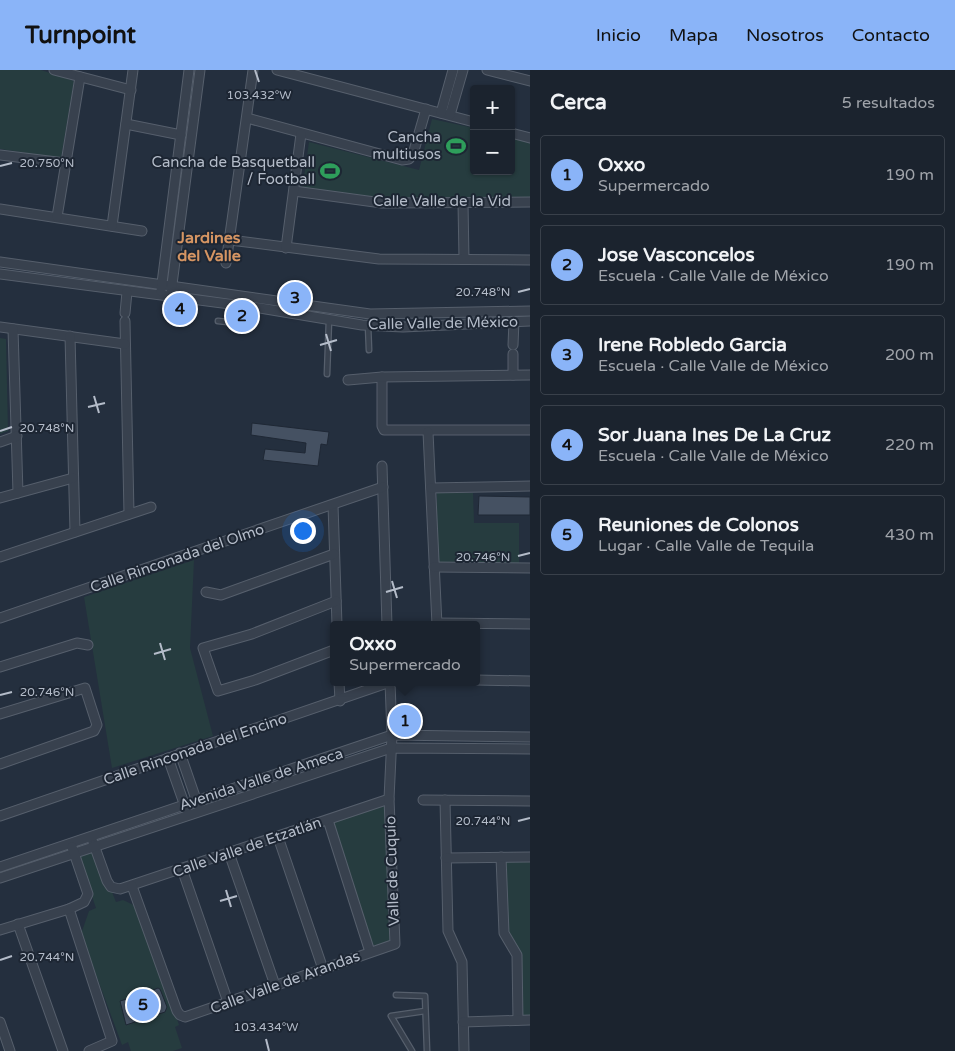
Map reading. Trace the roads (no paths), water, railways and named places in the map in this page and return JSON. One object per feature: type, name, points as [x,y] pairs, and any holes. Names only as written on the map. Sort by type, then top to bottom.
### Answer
[{"type":"street","points":[[54,70],[131,90]]},
{"type":"street","points":[[112,226],[133,70]]},
{"type":"street","points":[[165,296],[162,284],[189,70]]},
{"type":"street","points":[[165,296],[172,286],[200,70]]},
{"type":"street","points":[[226,263],[253,70]]},
{"type":"street","points":[[277,70],[470,121]]},
{"type":"street","points":[[446,114],[453,70]]},
{"type":"street","points":[[446,114],[463,70]]},
{"type":"street","points":[[487,70],[530,81]]},
{"type":"street","points":[[58,217],[80,77]]},
{"type":"street","points":[[247,118],[402,160],[409,159],[414,154],[426,109]]},
{"type":"street","points":[[126,124],[181,135]]},
{"type":"street","points":[[286,248],[301,134]]},
{"type":"street","points":[[515,134],[530,138]]},
{"type":"street","points":[[0,155],[65,163]]},
{"type":"street","name":"Calle Valle de la Vid","points":[[294,191],[382,203],[530,202]]},
{"type":"street","points":[[463,203],[464,259]]},
{"type":"street","points":[[0,209],[142,231]]},
{"type":"street","points":[[230,240],[378,259],[530,260]]},
{"type":"street","name":"Calle Valle de México","points":[[0,262],[370,314],[530,311]]},
{"type":"street","name":"Calle Valle de México","points":[[0,274],[368,325],[403,327],[530,321]]},
{"type":"street","points":[[127,292],[124,344],[130,514]]},
{"type":"street","points":[[458,312],[458,323]]},
{"type":"street","points":[[513,375],[514,321]]},
{"type":"street","points":[[0,327],[124,344]]},
{"type":"street","points":[[13,329],[18,493]]},
{"type":"street","points":[[70,336],[75,532]]},
{"type":"street","points":[[348,380],[382,377],[530,375]]},
{"type":"street","points":[[382,377],[382,426],[384,430],[389,432],[530,430]]},
{"type":"street","points":[[428,432],[437,621]]},
{"type":"street","points":[[0,442],[17,436]]},
{"type":"street","points":[[382,466],[387,621]]},
{"type":"street","points":[[0,498],[73,478]]},
{"type":"street","points":[[430,488],[530,486]]},
{"type":"street","name":"Calle Rinconada del Olmo","points":[[0,618],[383,488]]},
{"type":"street","points":[[333,505],[337,621]]},
{"type":"street","points":[[0,557],[151,508]]},
{"type":"street","points":[[206,592],[221,595],[334,554]]},
{"type":"street","points":[[434,567],[530,568]]},
{"type":"street","points":[[330,652],[255,680],[218,691],[203,648],[252,634],[336,601]]},
{"type":"street","points":[[480,624],[530,624]]},
{"type":"street","points":[[0,667],[77,643],[88,645]]},
{"type":"street","points":[[480,680],[530,681]]},
{"type":"street","points":[[339,686],[340,701]]},
{"type":"street","name":"Calle Rinconada del Encino","points":[[0,816],[379,686]]},
{"type":"street","name":"Valle de Cuquío","points":[[390,686],[392,735],[389,799],[395,944]]},
{"type":"street","points":[[0,714],[82,688],[86,689],[97,725],[94,731],[0,764]]},
{"type":"street","name":"Avenida Valle de Ameca","points":[[0,868],[392,735],[530,737]]},
{"type":"street","name":"Avenida Valle de Ameca","points":[[0,878],[187,814],[391,748],[530,749]]},
{"type":"street","points":[[180,754],[200,810]]},
{"type":"street","points":[[168,758],[187,814]]},
{"type":"street","name":"Calle Valle de Etzatlán","points":[[95,846],[107,881],[111,887],[120,890],[389,799]]},
{"type":"street","points":[[423,800],[530,801]]},
{"type":"street","points":[[446,800],[448,931],[462,962],[464,1051]]},
{"type":"street","points":[[328,820],[370,952]]},
{"type":"street","points":[[91,836],[95,846]]},
{"type":"street","points":[[278,837],[323,969]]},
{"type":"street","points":[[0,930],[69,909],[84,902],[88,894],[71,843]]},
{"type":"street","points":[[229,854],[275,985]]},
{"type":"street","points":[[446,858],[530,857]]},
{"type":"street","points":[[501,858],[504,933],[518,955],[518,1020]]},
{"type":"street","points":[[182,869],[228,1002]]},
{"type":"street","name":"Calle Valle de Arandas","points":[[132,886],[177,1011],[180,1015],[186,1017],[395,944]]},
{"type":"street","points":[[69,909],[112,1041],[108,1045],[88,1051]]},
{"type":"street","points":[[18,924],[63,1051]]},
{"type":"street","points":[[463,1022],[530,1020]]},
{"type":"street","points":[[0,1022],[10,1051]]},
{"type":"lane","points":[[232,322],[234,305]]},
{"type":"lane","points":[[327,374],[329,319]]},
{"type":"lane","points":[[218,321],[246,324]]},
{"type":"lane","points":[[368,325],[369,350]]},
{"type":"lane","points":[[396,995],[425,996],[427,1051]]},
{"type":"lane","points":[[412,1051],[391,1016],[425,1011]]},
{"type":"place","name":"Cancha multiusos","points":[[456,146]]},
{"type":"place","name":"Cancha de Basquetball / Football","points":[[330,171]]},
{"type":"place","name":"Irene Robledo Garcia","points":[[295,298]]},
{"type":"place","name":"Sor Juana Ines De La Cruz","points":[[180,309]]},
{"type":"place","name":"Jose Vasconcelos","points":[[242,316]]},
{"type":"place","name":"Oxxo","points":[[405,721]]},
{"type":"place","name":"Reuniones de Colonos","points":[[143,1005]]},
{"type":"district","name":"Jardines del Valle","points":[[209,247]]}]
